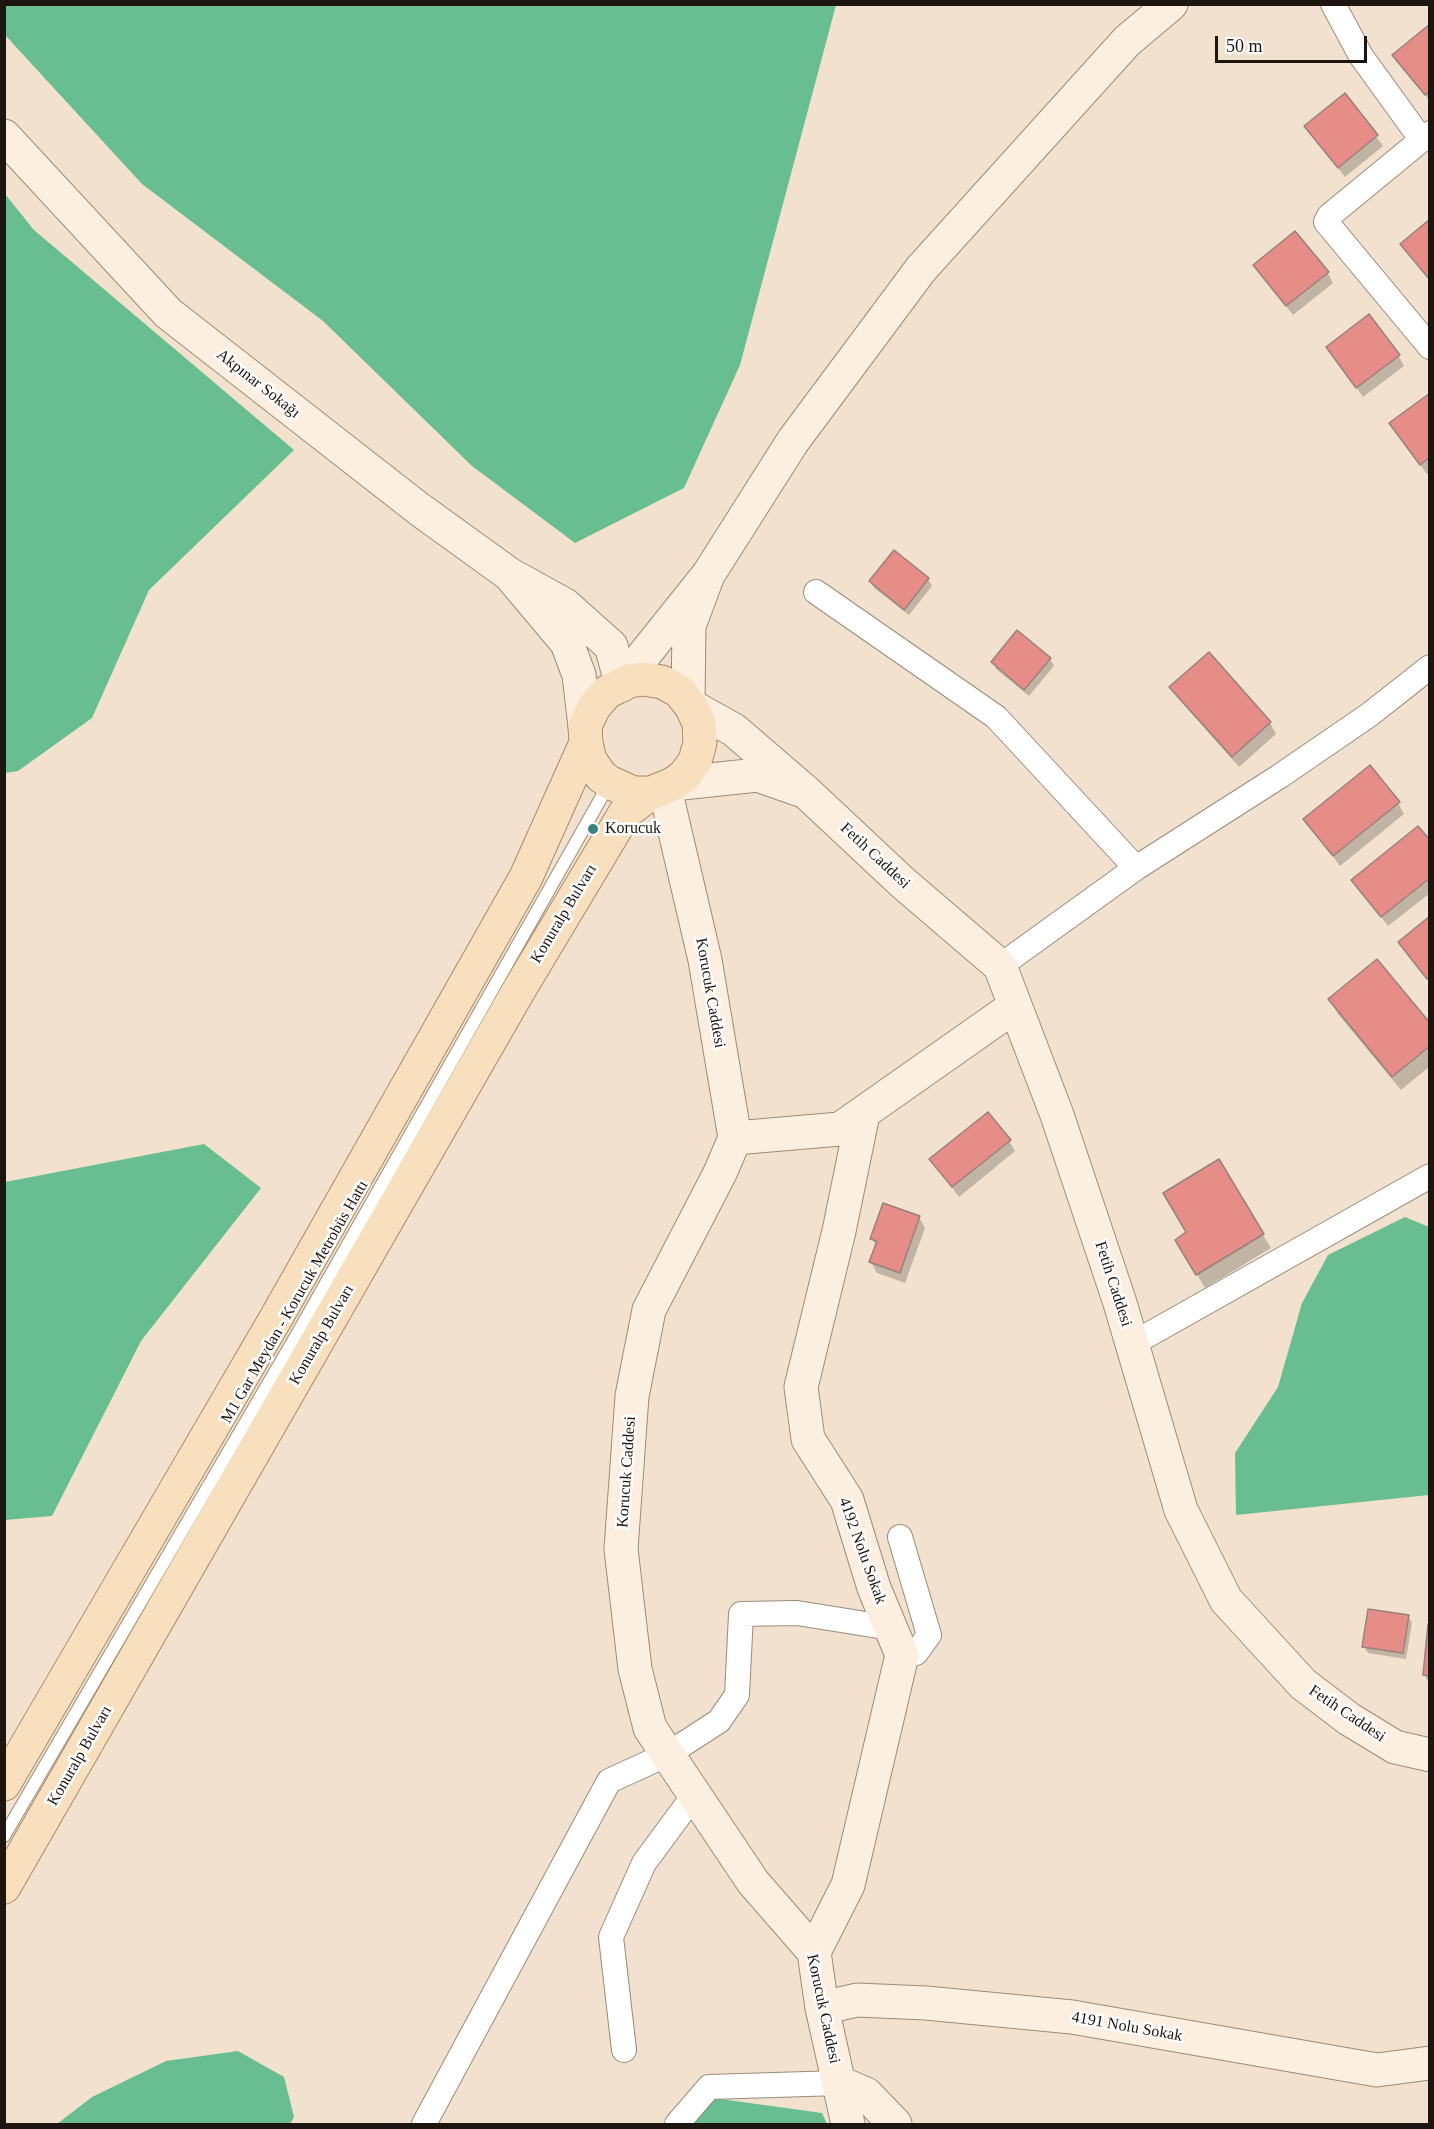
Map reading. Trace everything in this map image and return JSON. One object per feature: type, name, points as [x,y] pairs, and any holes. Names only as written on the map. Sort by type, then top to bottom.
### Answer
[{"type":"main road","points":[[4,1784],[276,1318],[526,877],[586,734],[594,707],[607,692],[626,683],[642,679],[662,682],[679,692],[690,704],[699,723],[700,742],[695,761],[684,776],[663,789],[633,793],[601,776],[591,760],[586,734]]},
{"type":"main road","name":"Konuralp Bulvarı","points":[[4,1887],[519,990],[624,813],[663,789]]},
{"type":"street","points":[[626,683],[644,655],[708,574],[793,441],[921,268],[1127,41],[1171,4]]},
{"type":"street","points":[[1333,4],[1361,56],[1425,136],[1329,216],[1326,222],[1425,332]]},
{"type":"street","name":"Akpınar Sokağı","points":[[4,129],[33,167]]},
{"type":"street","name":"Akpınar Sokağı","points":[[4,136],[168,313],[419,509],[509,574],[565,605],[611,646],[626,683]]},
{"type":"street","name":"Akpınar Sokağı","points":[[509,574],[567,643],[579,675],[586,734]]},
{"type":"street","points":[[690,704],[689,626],[708,574]]},
{"type":"street","points":[[816,591],[996,717],[1136,868]]},
{"type":"street","points":[[1000,966],[1136,868],[1329,742],[1430,667]]},
{"type":"street","name":"Fetih Caddesi","points":[[690,704],[734,730],[806,792],[902,882],[1000,966],[1056,1115],[1132,1344],[1181,1510],[1226,1600],[1303,1684],[1349,1719],[1395,1747],[1430,1755]]},
{"type":"street","name":"Fetih Caddesi","points":[[663,789],[758,775],[806,792]]},
{"type":"street","name":"Korucuk Caddesi","points":[[663,789],[705,960],[735,1138],[720,1173],[649,1310],[632,1396],[621,1549],[635,1669],[650,1728],[753,1882],[814,1952],[822,2008],[848,2124]]},
{"type":"street","points":[[735,1138],[840,1130],[1015,1006]]},
{"type":"street","name":"4192 Nolu Sokak","points":[[862,1114],[839,1231],[801,1387],[808,1439],[847,1500],[874,1588],[896,1642]]},
{"type":"street","points":[[1132,1344],[1430,1176]]},
{"type":"street","points":[[424,2124],[609,1781],[668,1754],[719,1721],[737,1695],[741,1614],[797,1613],[896,1642],[916,1653],[929,1635],[900,1537]]},
{"type":"street","points":[[814,1952],[848,1885],[896,1642]]},
{"type":"street","points":[[624,2050],[611,1937],[644,1863],[695,1794]]},
{"type":"street","name":"4191 Nolu Sokak","points":[[822,2008],[857,2000],[927,2003],[1072,2017],[1377,2070],[1430,2063]]},
{"type":"street","points":[[677,2124],[708,2087],[840,2083],[866,2094],[895,2124]]},
{"type":"lane","name":"M1 Gar Meydan - Korucuk Metrobüs Hattı","points":[[4,1836],[290,1346],[609,782]]},
{"type":"green space","points":[[5,4],[836,5],[740,365],[684,488],[575,543],[472,466],[323,321],[142,184],[5,35]]},
{"type":"green space","points":[[5,194],[34,230],[294,450],[149,590],[92,718],[18,771],[5,773]]},
{"type":"green space","points":[[204,1144],[261,1188],[141,1341],[52,1516],[5,1520],[5,1182]]},
{"type":"green space","points":[[1405,1217],[1429,1227],[1429,1495],[1236,1515],[1235,1453],[1278,1387],[1302,1303],[1328,1255]]},
{"type":"green space","points":[[238,2051],[284,2077],[294,2117],[290,2124],[57,2124],[92,2097],[166,2061]]},
{"type":"green space","points":[[713,2098],[822,2113],[827,2124],[689,2124]]},
{"type":"building","points":[[1430,24],[1430,91],[1425,95],[1392,55]]},
{"type":"building","points":[[1345,93],[1378,135],[1338,168],[1304,126]]},
{"type":"building","points":[[1430,219],[1430,280],[1400,244]]},
{"type":"building","points":[[1295,231],[1329,272],[1286,306],[1253,265]]},
{"type":"building","points":[[1369,314],[1400,355],[1356,388],[1326,347]]},
{"type":"building","points":[[1430,393],[1430,457],[1420,465],[1389,423]]},
{"type":"building","points":[[894,550],[929,578],[904,610],[869,581]]},
{"type":"building","points":[[1017,630],[1051,658],[1024,690],[991,662]]},
{"type":"building","points":[[1209,652],[1271,722],[1232,757],[1169,687]]},
{"type":"building","points":[[1370,765],[1400,802],[1333,856],[1303,819]]},
{"type":"building","points":[[1418,826],[1430,840],[1430,878],[1381,917],[1351,880]]},
{"type":"building","points":[[1430,916],[1430,977],[1427,979],[1398,942]]},
{"type":"building","points":[[1377,959],[1430,1023],[1430,1046],[1392,1077],[1328,999]]},
{"type":"building","points":[[988,1112],[1011,1140],[952,1187],[929,1159]]},
{"type":"building","points":[[1219,1159],[1264,1234],[1196,1275],[1175,1240],[1186,1232],[1163,1193]]},
{"type":"building","points":[[883,1203],[920,1216],[900,1273],[869,1262],[877,1241],[870,1239]]},
{"type":"building","points":[[1368,1609],[1409,1615],[1403,1653],[1362,1647]]},
{"type":"building","points":[[1428,1624],[1430,1624],[1430,1676],[1423,1675]]},
{"type":"place","name":"Korucuk","points":[[593,829]]}]
